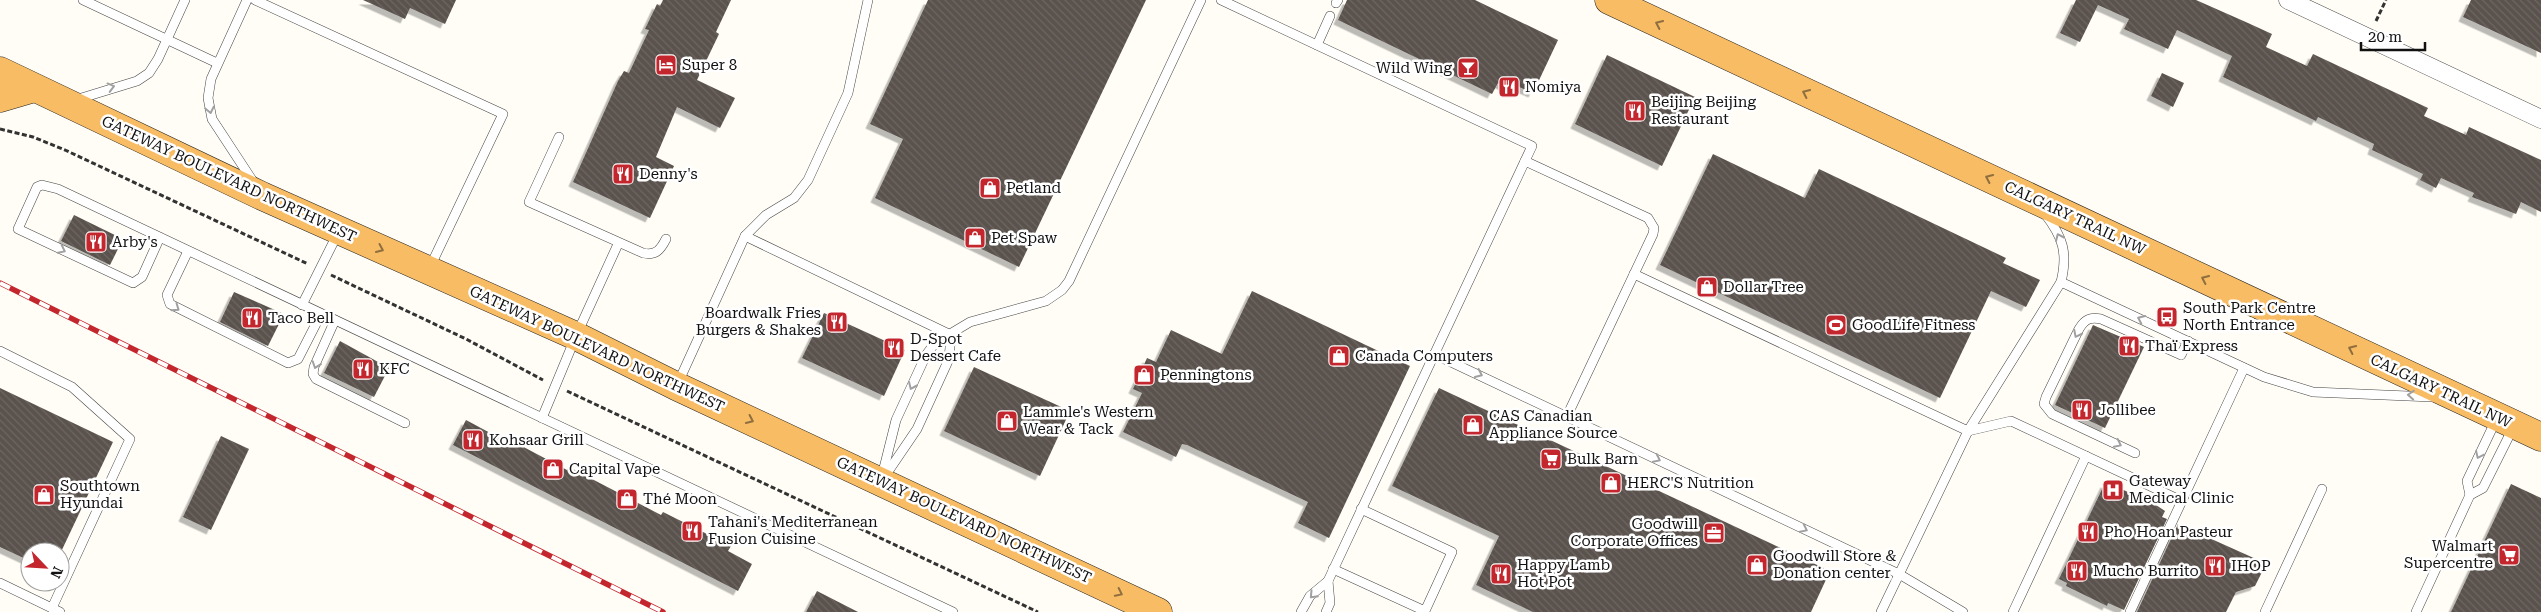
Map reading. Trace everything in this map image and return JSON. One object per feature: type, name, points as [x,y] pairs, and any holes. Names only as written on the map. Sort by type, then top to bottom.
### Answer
[{"type":"highway","name":"CALGARY TRAIL NW","points":[[1608,0],[2541,437]]},
{"type":"highway","name":"GATEWAY BOULEVARD NORTHWEST","points":[[0,71],[262,196],[576,336],[676,386],[1158,612]]},
{"type":"highway","points":[[0,98],[34,88]]},
{"type":"street","points":[[2288,0],[2541,119]]},
{"type":"lane","points":[[83,0],[217,62]]},
{"type":"lane","points":[[65,103],[137,81],[149,73],[168,40],[185,0]]},
{"type":"lane","points":[[247,0],[217,62],[209,89],[212,119],[262,196]]},
{"type":"lane","points":[[255,0],[503,114],[428,271]]},
{"type":"lane","points":[[676,386],[746,236],[766,215],[794,198],[808,180],[848,93],[868,0]]},
{"type":"lane","points":[[880,482],[896,420],[926,355],[935,344],[970,322],[1046,301],[1062,290],[1069,281],[1201,0]]},
{"type":"lane","points":[[1221,0],[1532,146],[1328,581],[1310,596],[1301,612]]},
{"type":"lane","points":[[1317,45],[1330,16]]},
{"type":"lane","points":[[559,137],[529,202],[618,244],[650,255],[657,252],[666,239]]},
{"type":"lane","points":[[1525,161],[1648,218],[1654,228],[1653,234],[1567,416]]},
{"type":"lane","points":[[160,238],[142,277],[133,283],[18,229],[37,188],[42,185],[58,189],[952,612]]},
{"type":"lane","points":[[1882,612],[1968,431],[2060,282],[2064,264],[2064,246],[2051,222],[2033,199]]},
{"type":"lane","points":[[302,305],[339,231]]},
{"type":"lane","points":[[746,236],[951,335]]},
{"type":"lane","points":[[542,418],[576,336],[618,244]]},
{"type":"lane","points":[[188,251],[167,295],[170,304],[288,363],[298,360],[321,314]]},
{"type":"lane","points":[[1634,274],[1968,431],[2011,421],[2182,501]]},
{"type":"lane","points":[[2060,282],[2281,384],[2313,392],[2382,393],[2460,399]]},
{"type":"lane","points":[[2135,453],[2052,414],[2044,404],[2083,322],[2090,318],[2101,319],[2181,355],[2188,341]]},
{"type":"lane","points":[[335,320],[314,367],[313,374],[316,379],[405,423]]},
{"type":"lane","points":[[880,482],[917,429],[949,359],[951,335]]},
{"type":"lane","points":[[0,351],[72,387],[130,439],[56,610],[0,583]]},
{"type":"lane","points":[[1434,354],[1899,574],[1963,612]]},
{"type":"lane","points":[[2130,612],[2244,368]]},
{"type":"lane","points":[[2416,612],[2470,495],[2467,481],[2506,421]]},
{"type":"lane","points":[[2470,495],[2483,488],[2506,421]]},
{"type":"lane","points":[[2013,612],[2086,456]]},
{"type":"lane","points":[[2265,612],[2322,489]]},
{"type":"lane","points":[[1333,569],[1427,611],[1452,552],[1362,509]]},
{"type":"lane","points":[[1326,612],[1330,603],[1328,581]]},
{"type":"path","points":[[2376,21],[2386,0]]},
{"type":"path","points":[[0,129],[33,137],[66,150],[466,339],[556,386],[1038,612]]},
{"type":"building","points":[[363,0],[456,0],[445,24],[410,8],[405,19]]},
{"type":"building","name":"Super 8","points":[[663,0],[731,0],[716,32],[719,34],[697,80],[735,98],[720,128],[677,107],[656,157],[674,166],[650,218],[573,182],[618,81],[624,71],[629,73],[649,30],[645,29],[657,4],[660,6]]},
{"type":"building","points":[[928,0],[1146,0],[1019,267],[875,198],[903,139],[870,124]]},
{"type":"building","points":[[1347,0],[1475,0],[1558,40],[1533,93],[1519,87],[1517,92],[1498,83],[1492,94],[1338,20]]},
{"type":"building","points":[[2076,0],[2196,0],[2248,23],[2272,34],[2266,47],[2307,66],[2313,54],[2428,108],[2424,116],[2466,135],[2469,127],[2541,160],[2541,212],[2521,202],[2516,214],[2472,197],[2474,193],[2441,178],[2436,188],[2420,180],[2423,174],[2372,150],[2374,144],[2318,117],[2316,121],[2223,77],[2232,56],[2177,30],[2168,49],[2124,29],[2129,19],[2098,5],[2080,42],[2060,33]]},
{"type":"building","points":[[2471,0],[2541,0],[2541,53],[2463,17]]},
{"type":"building","name":"Beijing Beijing Restaurant","points":[[1607,55],[1695,97],[1662,166],[1575,124]]},
{"type":"building","points":[[2162,73],[2184,83],[2173,107],[2151,96]]},
{"type":"building","points":[[1713,154],[1805,198],[1819,169],[2006,258],[2003,263],[2040,280],[2026,307],[1991,291],[1940,398],[1660,265]]},
{"type":"building","points":[[74,215],[123,239],[110,265],[61,241]]},
{"type":"building","points":[[1252,291],[1410,366],[1329,538],[1298,523],[1308,502],[1187,445],[1182,444],[1176,457],[1123,432],[1142,393],[1133,389],[1147,358],[1156,362],[1171,330],[1222,354]]},
{"type":"building","points":[[234,292],[284,314],[268,346],[220,322]]},
{"type":"building","points":[[824,313],[905,350],[884,396],[802,358]]},
{"type":"building","points":[[2093,325],[2144,347],[2105,428],[2055,405]]},
{"type":"building","points":[[340,341],[389,368],[374,397],[324,373]]},
{"type":"building","name":"Lammle's Western Wear & Tack","points":[[974,367],[1070,411],[1040,476],[944,431]]},
{"type":"building","name":"Southtown Hyundai","points":[[0,388],[113,442],[66,542],[20,542],[20,556],[0,547]]},
{"type":"building","points":[[1439,388],[1830,571],[1811,612],[1533,612],[1476,585],[1499,536],[1392,486]]},
{"type":"building","points":[[466,420],[494,435],[495,432],[567,470],[569,467],[661,515],[663,512],[731,546],[728,551],[752,564],[738,591],[453,445]]},
{"type":"building","points":[[221,436],[249,449],[211,530],[183,517]]},
{"type":"building","points":[[2105,483],[2156,505],[2165,511],[2162,517],[2167,519],[2124,610],[2108,603],[2107,606],[2066,586],[2067,583],[2059,579]]},
{"type":"building","name":"Walmart Supercentre","points":[[2511,484],[2541,498],[2541,612],[2451,612]]},
{"type":"building","name":"IHOP","points":[[2178,524],[2256,559],[2262,572],[2255,586],[2236,592],[2226,612],[2137,612]]},
{"type":"building","points":[[817,591],[858,612],[806,612]]},
{"type":"railway","points":[[0,283],[663,612]]},
{"type":"place","name":"Super 8","points":[[666,65]]},
{"type":"place","name":"Wild Wing","points":[[1468,68]]},
{"type":"place","name":"Nomiya","points":[[1509,87]]},
{"type":"place","name":"Beijing Beijing Restaurant","points":[[1635,111]]},
{"type":"place","name":"Denny's","points":[[623,174]]},
{"type":"place","name":"Petland","points":[[990,188]]},
{"type":"place","name":"Pet Spaw","points":[[975,238]]},
{"type":"place","name":"Arby's","points":[[96,242]]},
{"type":"place","name":"Dollar Tree","points":[[1707,287]]},
{"type":"place","name":"South Park Centre North Entrance","points":[[2167,317]]},
{"type":"place","name":"Taco Bell","points":[[252,318]]},
{"type":"place","name":"Boardwalk Fries Burgers & Shakes","points":[[837,322]]},
{"type":"place","name":"GoodLife Fitness","points":[[1836,325]]},
{"type":"place","name":"Thaï Express","points":[[2129,346]]},
{"type":"place","name":"D-Spot Dessert Cafe","points":[[894,348]]},
{"type":"place","name":"Canada Computers","points":[[1339,356]]},
{"type":"place","name":"KFC","points":[[363,369]]},
{"type":"place","name":"Penningtons","points":[[1144,375]]},
{"type":"place","name":"Jollibee","points":[[2082,410]]},
{"type":"place","name":"Lammle's Western Wear & Tack","points":[[1007,421]]},
{"type":"place","name":"CAS Canadian Appliance Source","points":[[1473,425]]},
{"type":"place","name":"Kohsaar Grill","points":[[473,440]]},
{"type":"place","name":"Bulk Barn","points":[[1551,459]]},
{"type":"place","name":"Capital Vape","points":[[553,469]]},
{"type":"place","name":"HERC'S Nutrition","points":[[1611,483]]},
{"type":"place","name":"Gateway Medical Clinic","points":[[2113,490]]},
{"type":"place","name":"Southtown Hyundai","points":[[44,495]]},
{"type":"place","name":"Thé Moon","points":[[627,499]]},
{"type":"place","name":"Tahani's Mediterranean Fusion Cuisine","points":[[692,531]]},
{"type":"place","name":"Pho Hoan Pasteur","points":[[2088,532]]},
{"type":"place","name":"Goodwill Corporate Offices","points":[[1714,533]]},
{"type":"place","name":"Walmart Supercentre","points":[[2509,555]]},
{"type":"place","name":"Goodwill Store & Donation center","points":[[1757,565]]},
{"type":"place","name":"IHOP","points":[[2215,566]]},
{"type":"place","name":"Mucho Burrito","points":[[2077,571]]},
{"type":"place","name":"Happy Lamb Hot Pot","points":[[1501,574]]}]
